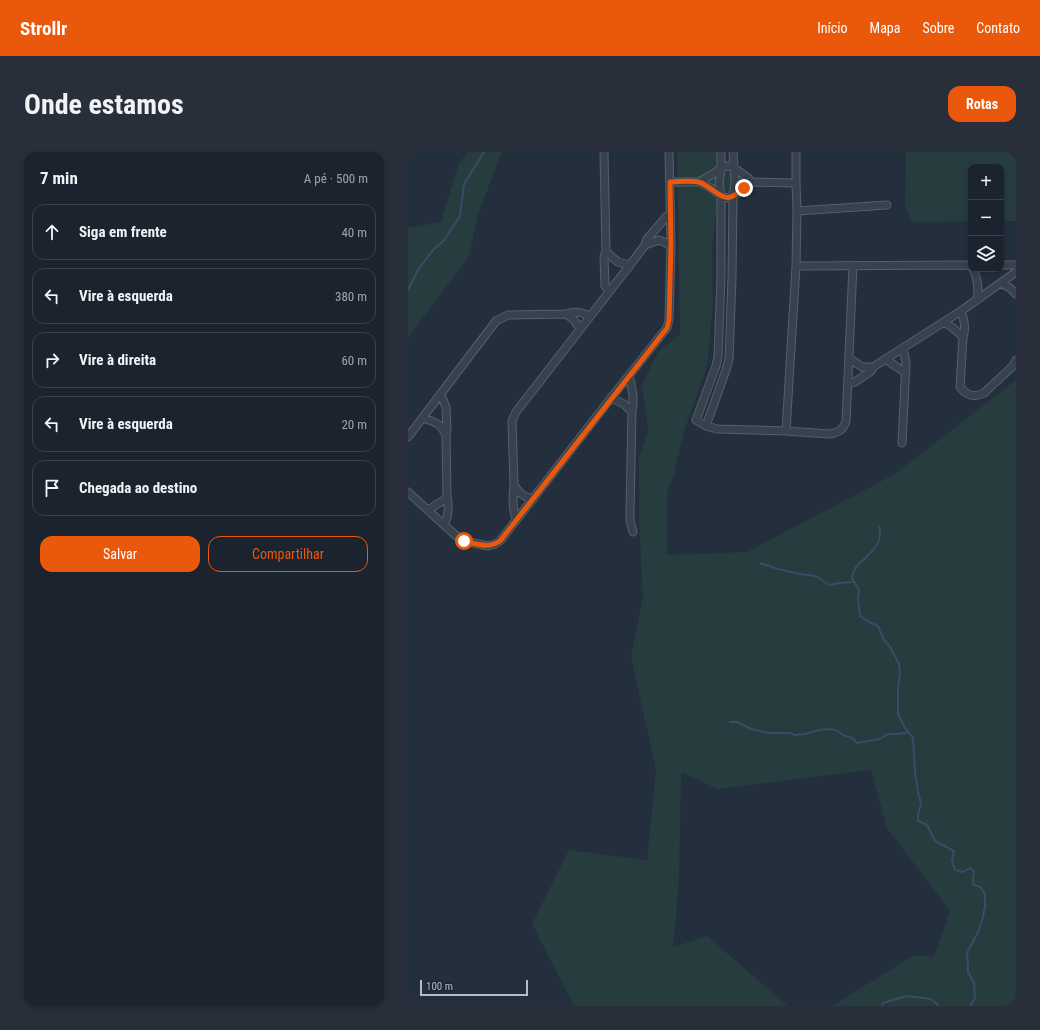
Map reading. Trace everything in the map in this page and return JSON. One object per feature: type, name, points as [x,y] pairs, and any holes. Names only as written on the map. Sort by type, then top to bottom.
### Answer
[{"type":"street","points":[[604,152],[606,252],[604,257],[605,286],[610,291]]},
{"type":"street","points":[[408,492],[454,534],[464,541],[488,546],[500,541],[667,328],[669,320],[671,245],[669,152]]},
{"type":"street","points":[[721,152],[719,183],[721,196],[718,357],[696,420],[706,426],[717,429],[830,434],[839,431],[844,427],[846,421],[853,266]]},
{"type":"street","points":[[706,426],[729,359],[733,196],[735,183],[733,152]]},
{"type":"street","points":[[786,431],[796,266],[796,152]]},
{"type":"street","points":[[699,182],[728,166],[733,167],[751,182]]},
{"type":"street","points":[[670,182],[699,182],[726,198],[733,196],[751,182],[796,183]]},
{"type":"street","points":[[797,211],[887,205]]},
{"type":"street","points":[[517,519],[514,515],[512,421],[516,412],[630,265],[645,245],[647,239],[667,216],[671,216]]},
{"type":"street","points":[[645,245],[659,240],[671,245]]},
{"type":"street","points":[[606,252],[618,262],[630,265]]},
{"type":"street","points":[[796,266],[968,265]]},
{"type":"street","points":[[1004,265],[1016,265]]},
{"type":"street","points":[[974,272],[978,282],[977,300]]},
{"type":"street","points":[[848,383],[855,382],[871,371],[873,367],[961,311],[1016,272]]},
{"type":"street","points":[[1001,283],[1010,288],[1016,294]]},
{"type":"street","points":[[961,311],[964,333],[960,387],[964,392],[972,396],[978,396],[984,393],[1013,366],[1016,360]]},
{"type":"street","points":[[408,437],[496,322],[500,319],[508,315],[566,314],[571,312],[581,312],[590,316]]},
{"type":"street","points":[[566,314],[574,320],[580,329]]},
{"type":"street","points":[[944,322],[963,337]]},
{"type":"street","points":[[902,349],[906,362],[902,443]]},
{"type":"street","points":[[849,358],[862,366],[873,367]]},
{"type":"street","points":[[885,360],[906,373]]},
{"type":"street","points":[[629,376],[632,385],[634,406],[632,411],[630,513],[633,532]]},
{"type":"street","points":[[441,395],[446,407],[447,496],[449,502],[448,519],[444,525]]},
{"type":"street","points":[[611,398],[624,404],[632,411]]},
{"type":"street","points":[[423,418],[437,422],[446,435]]},
{"type":"street","points":[[514,485],[526,498],[533,499]]},
{"type":"street","points":[[428,510],[444,500],[447,496]]},
{"type":"green space","points":[[468,152],[502,152],[478,214],[469,256],[408,337],[408,228],[441,222],[459,163]]},
{"type":"green space","points":[[677,152],[717,152],[716,165],[718,199],[712,246],[713,305],[707,366],[684,431],[674,475],[667,493],[667,555],[747,552],[895,474],[1016,380],[1016,1006],[832,1006],[914,955],[934,957],[950,911],[887,828],[871,770],[718,789],[681,772],[679,880],[673,947],[707,936],[788,1006],[574,1006],[532,924],[569,850],[647,860],[656,770],[631,657],[643,597],[639,522],[639,457],[648,431],[642,385],[658,352],[680,334]]},
{"type":"green space","points":[[906,152],[1016,152],[1016,221],[1004,221],[1004,164],[968,164],[968,221],[912,222],[905,206]]},
{"type":"green space","points":[[726,171],[732,174],[732,188],[729,192],[723,190],[722,174]]},
{"type":"waterway","points":[[408,290],[418,270],[433,250],[445,239],[460,216],[464,184],[484,152]]},
{"type":"waterway","points":[[879,526],[880,533],[877,544],[871,553],[856,567],[852,578],[859,590],[858,600],[860,616],[878,626],[884,640],[890,647],[899,664],[898,714],[905,728],[913,738],[915,772],[921,803],[918,821],[927,825],[935,841],[954,851],[952,861],[955,870],[963,872],[970,868],[974,871],[974,885],[980,887],[985,894],[983,917],[979,930],[967,953],[968,972],[974,983],[975,998],[970,1006]]},
{"type":"waterway","points":[[760,563],[778,569],[816,576],[829,585],[854,582]]},
{"type":"waterway","points":[[730,722],[737,722],[751,729],[768,733],[790,733],[795,735],[819,730],[836,730],[845,736],[852,738],[857,743],[880,739],[888,734],[908,732]]},
{"type":"waterway","points":[[882,1006],[883,1003],[906,996],[931,999],[939,1006]]},
{"type":"route","points":[[464,541],[488,546],[500,541],[667,328],[669,320],[671,245],[670,182],[699,182],[726,198],[730,198],[744,188]]}]
